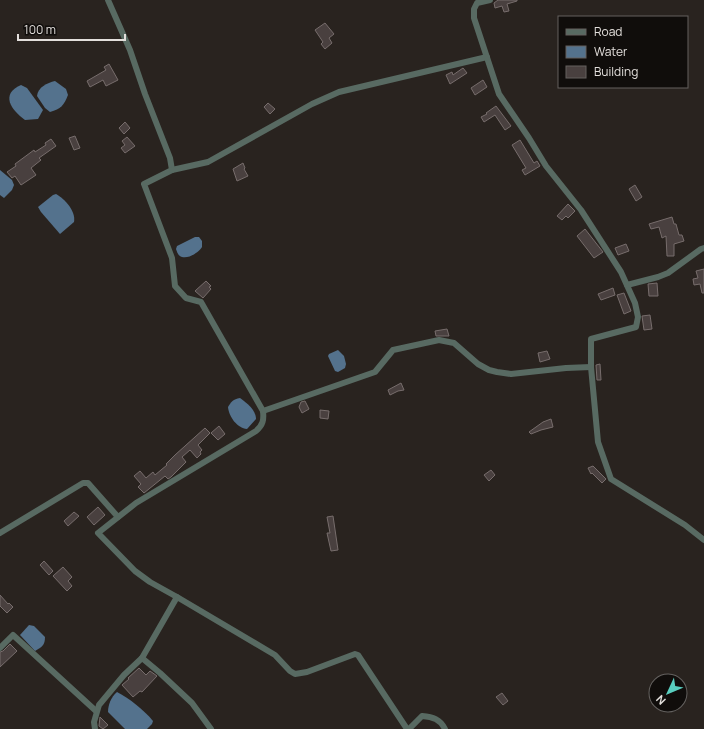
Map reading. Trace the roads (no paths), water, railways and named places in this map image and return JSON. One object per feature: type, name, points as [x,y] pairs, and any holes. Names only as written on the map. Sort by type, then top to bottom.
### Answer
[{"type":"street","points":[[108,0],[130,50],[145,94],[170,158],[172,170]]},
{"type":"street","points":[[490,0],[476,3],[474,8],[474,18],[499,94],[546,166],[581,210],[621,272],[635,303],[638,317],[636,327],[591,339],[598,442],[611,479],[685,525],[704,540]]},
{"type":"street","points":[[445,729],[441,722],[432,717],[422,716],[408,729],[358,655],[355,654],[307,672],[296,674],[290,671],[275,655],[150,582],[135,571],[98,534],[136,503],[256,431],[264,422],[263,411],[201,302],[186,298],[175,286],[172,258],[144,184],[172,170],[208,162],[312,104],[339,92],[487,57]]},
{"type":"street","points":[[627,285],[668,273],[704,248]]},
{"type":"street","points":[[263,411],[375,372],[393,350],[439,340],[454,343],[478,364],[489,370],[497,372],[511,374],[566,368],[592,367]]},
{"type":"street","points":[[0,533],[83,483],[88,483],[118,518]]},
{"type":"street","points":[[95,729],[94,722],[99,705],[124,675],[142,658],[177,597]]},
{"type":"street","points":[[0,648],[13,635],[96,711]]},
{"type":"street","points":[[142,658],[192,703],[211,729]]},
{"type":"water","points":[[55,81],[66,89],[68,95],[62,106],[50,112],[45,108],[37,96],[41,88],[46,84]]},
{"type":"water","points":[[21,85],[27,88],[43,110],[38,119],[25,120],[12,107],[9,97],[15,89]]},
{"type":"water","points":[[0,170],[12,180],[14,185],[12,190],[4,198],[0,195]]},
{"type":"water","points":[[56,194],[63,199],[72,210],[74,218],[74,222],[60,234],[38,207]]},
{"type":"water","points":[[195,237],[199,237],[202,241],[201,249],[191,256],[180,256],[176,249],[177,246]]},
{"type":"water","points":[[338,350],[344,356],[346,364],[345,368],[338,372],[335,371],[328,356],[329,354]]},
{"type":"water","points":[[240,398],[251,407],[256,416],[256,419],[247,429],[240,427],[237,424],[232,418],[228,407],[231,402]]},
{"type":"water","points":[[29,625],[34,626],[45,637],[43,646],[35,651],[20,635]]},
{"type":"water","points":[[117,692],[145,712],[153,721],[147,729],[125,729],[108,712],[110,701]]}]
